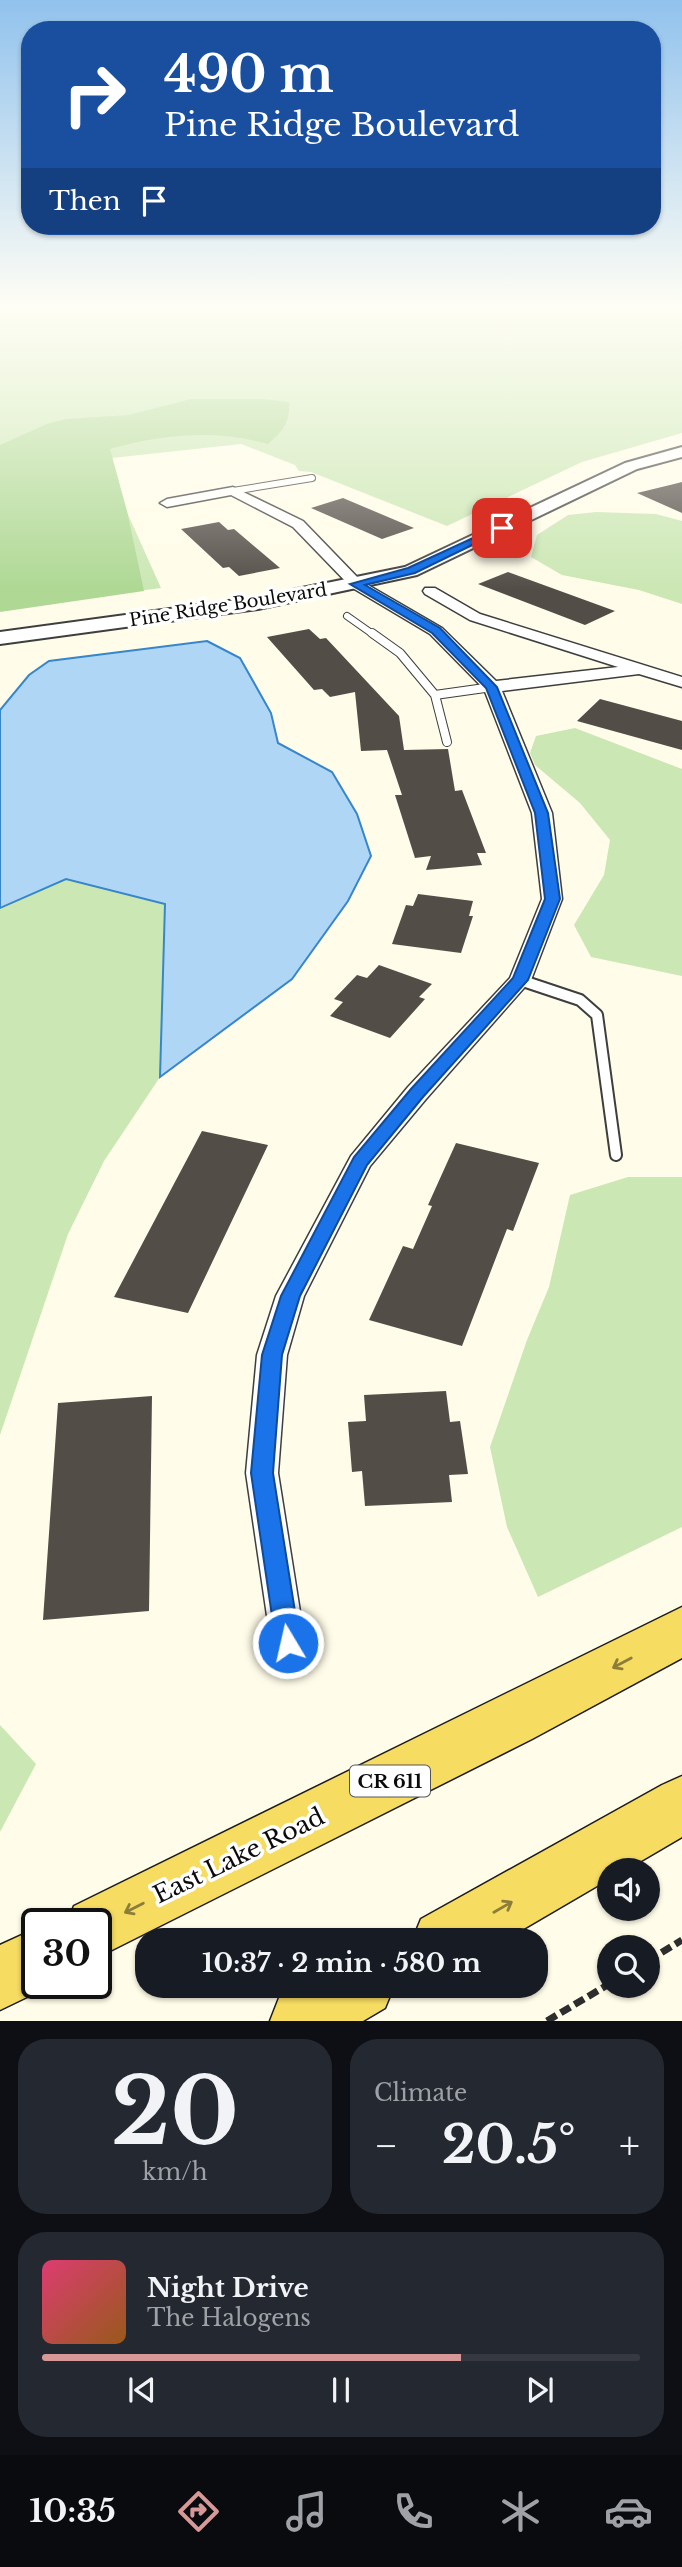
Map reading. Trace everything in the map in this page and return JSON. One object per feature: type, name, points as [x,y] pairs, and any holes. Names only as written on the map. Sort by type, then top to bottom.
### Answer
[{"type":"main road","name":"East Lake Road","points":[[112,1920],[512,1720],[682,1631]]},
{"type":"main road","points":[[466,1928],[682,1805]]},
{"type":"main road","points":[[0,1979],[21,1968]]},
{"type":"main road","points":[[302,2021],[342,1998]]},
{"type":"street","name":"Pine Ridge Boulevard","points":[[0,638],[283,600],[411,570],[631,466],[682,452]]},
{"type":"street","points":[[167,503],[233,491],[298,524],[356,584],[436,631],[492,687],[542,813],[552,899],[520,980],[417,1093],[360,1161],[290,1296],[272,1355],[262,1473],[288,1643]]},
{"type":"street","points":[[430,591],[475,617],[682,682]]},
{"type":"street","points":[[492,687],[646,669]]},
{"type":"lane","points":[[233,491],[312,478]]},
{"type":"lane","points":[[347,616],[400,653],[435,695],[447,742]]},
{"type":"lane","points":[[435,695],[492,687]]},
{"type":"lane","points":[[520,980],[580,1000],[597,1015],[616,1155]]},
{"type":"path","points":[[660,1954],[682,1940]]},
{"type":"path","points":[[547,2021],[597,1991]]},
{"type":"green space","points":[[0,401],[682,401],[682,433],[582,462],[447,526],[311,472],[299,471],[295,465],[241,444],[103,459],[161,588],[0,609]]},
{"type":"green space","points":[[182,401],[289,402],[287,421],[282,431],[268,444],[229,436],[189,435],[110,449],[144,591],[0,612],[0,445],[47,424],[66,419],[129,415]]},
{"type":"green space","points":[[596,512],[656,514],[682,521],[682,604],[639,590],[562,575],[531,557],[537,535],[568,515]]},
{"type":"green space","points":[[575,728],[682,769],[682,976],[591,957],[574,925],[604,875],[610,840],[580,803],[535,765],[530,753],[536,736]]},
{"type":"green space","points":[[66,879],[165,904],[160,1077],[104,1161],[68,1234],[0,1435],[0,908]]},
{"type":"green space","points":[[628,1177],[682,1177],[682,1527],[538,1597],[507,1527],[490,1447],[527,1340],[549,1287],[570,1195]]},
{"type":"green space","points":[[0,1725],[36,1764],[0,1832]]},
{"type":"water","points":[[207,641],[240,658],[271,713],[278,743],[332,772],[357,814],[371,856],[348,901],[292,979],[160,1077],[165,904],[66,879],[0,908],[0,710],[29,675],[49,661]]},
{"type":"building","points":[[682,482],[682,513],[637,493],[670,485]]},
{"type":"building","points":[[343,498],[414,528],[382,539],[311,508]]},
{"type":"building","points":[[219,522],[228,530],[234,529],[280,568],[239,576],[229,567],[223,568],[181,529]]},
{"type":"building","points":[[508,572],[615,611],[585,625],[478,584]]},
{"type":"building","points":[[309,629],[320,639],[326,638],[399,716],[404,750],[448,749],[455,791],[462,790],[486,853],[477,853],[482,865],[426,870],[431,856],[415,858],[395,795],[402,795],[387,750],[361,751],[355,692],[330,697],[322,689],[314,690],[267,637]]},
{"type":"building","points":[[600,699],[682,721],[682,750],[577,721]]},
{"type":"building","points":[[418,894],[473,901],[469,916],[473,916],[461,953],[392,944],[406,905],[413,906]]},
{"type":"building","points":[[379,965],[432,984],[419,997],[425,999],[390,1038],[330,1016],[343,1002],[334,999],[357,975],[367,978]]},
{"type":"building","points":[[202,1131],[268,1145],[188,1313],[114,1297]]},
{"type":"building","points":[[456,1143],[539,1163],[513,1231],[507,1229],[462,1346],[369,1320],[403,1246],[413,1249],[432,1206],[428,1205]]},
{"type":"building","points":[[446,1391],[450,1422],[460,1421],[468,1474],[449,1475],[452,1502],[365,1506],[362,1471],[352,1472],[348,1422],[366,1421],[364,1395]]},
{"type":"building","points":[[152,1396],[149,1611],[43,1620],[58,1403]]},
{"type":"route","points":[[288,1643],[262,1473],[272,1355],[290,1296],[360,1161],[417,1093],[520,980],[552,899],[542,813],[492,687],[436,631],[356,584],[411,570],[502,528]]}]
